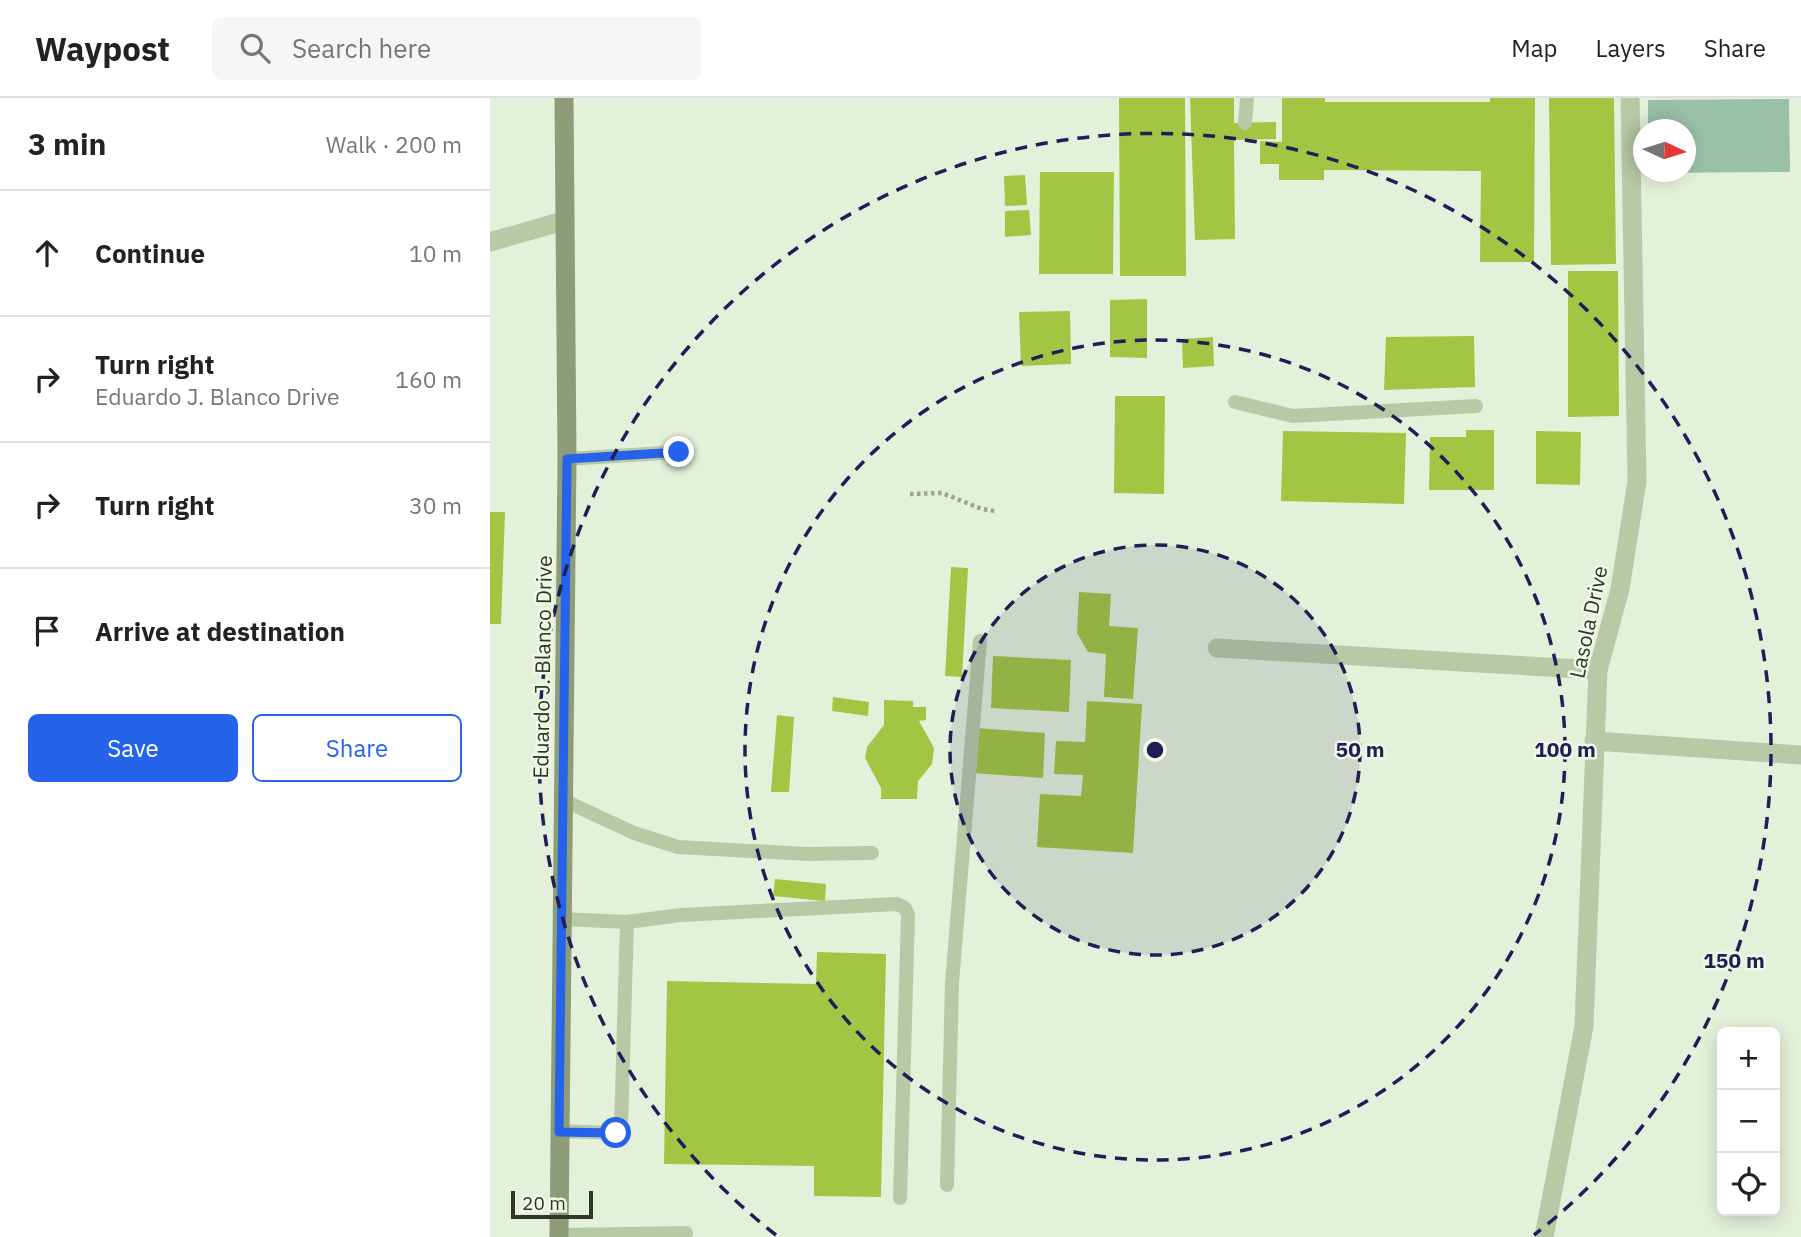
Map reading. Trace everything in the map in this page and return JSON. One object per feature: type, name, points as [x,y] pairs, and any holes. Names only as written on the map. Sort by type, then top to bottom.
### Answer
[{"type":"main road","name":"Eduardo J. Blanco Drive","points":[[559,1236],[567,459],[564,98]]},
{"type":"street","name":"Lasola Drive","points":[[1544,1237],[1584,1026],[1598,670],[1620,589],[1637,481],[1630,98]]},
{"type":"street","points":[[490,242],[564,221]]},
{"type":"street","points":[[1217,648],[1598,670]]},
{"type":"street","points":[[1594,741],[1801,755]]},
{"type":"lane","points":[[1245,123],[1247,98]]},
{"type":"lane","points":[[1236,402],[1293,416],[1476,406]]},
{"type":"lane","points":[[567,459],[679,452]]},
{"type":"lane","points":[[947,1185],[952,983],[980,641]]},
{"type":"lane","points":[[564,800],[634,833],[678,847],[807,854],[872,853]]},
{"type":"lane","points":[[562,919],[627,922],[681,915],[897,904],[905,908],[908,915],[900,1198]]},
{"type":"lane","points":[[559,1132],[616,1133],[621,1127],[627,922]]},
{"type":"lane","points":[[559,1236],[686,1233]]},
{"type":"path","points":[[910,494],[942,494],[995,511]]},
{"type":"green space","points":[[1789,99],[1790,172],[1696,173],[1696,119],[1648,119],[1648,100]]},
{"type":"building","points":[[1119,98],[1185,98],[1186,276],[1120,276]]},
{"type":"building","points":[[1190,98],[1234,98],[1234,123],[1276,122],[1276,139],[1234,140],[1235,239],[1195,240]]},
{"type":"building","points":[[1282,98],[1325,98],[1325,102],[1490,102],[1490,98],[1535,98],[1534,262],[1480,262],[1481,171],[1324,170],[1324,180],[1279,180],[1279,164],[1260,164],[1260,141],[1282,142]]},
{"type":"building","points":[[1549,98],[1614,98],[1616,264],[1551,265]]},
{"type":"building","points":[[1040,172],[1114,172],[1113,274],[1039,274]]},
{"type":"building","points":[[1025,175],[1027,205],[1005,206],[1004,176]]},
{"type":"building","points":[[1029,210],[1031,235],[1005,237],[1005,211]]},
{"type":"building","points":[[1568,271],[1618,271],[1619,416],[1568,417]]},
{"type":"building","points":[[1147,299],[1147,358],[1110,357],[1110,300]]},
{"type":"building","points":[[1070,311],[1071,364],[1021,366],[1019,312]]},
{"type":"building","points":[[1474,336],[1475,387],[1384,390],[1386,337]]},
{"type":"building","points":[[1213,337],[1214,366],[1183,368],[1182,339]]},
{"type":"building","points":[[1115,396],[1165,396],[1164,494],[1114,493]]},
{"type":"building","points":[[1466,430],[1494,430],[1494,490],[1429,490],[1430,437],[1466,437]]},
{"type":"building","points":[[1283,431],[1406,433],[1404,504],[1281,501]]},
{"type":"building","points":[[1536,431],[1581,432],[1580,485],[1536,484]]},
{"type":"building","points":[[490,512],[505,512],[501,624],[490,624]]},
{"type":"building","points":[[951,567],[968,568],[962,677],[945,676]]},
{"type":"building","points":[[1079,592],[1111,594],[1109,626],[1138,628],[1133,699],[1104,697],[1106,654],[1088,652],[1077,633]]},
{"type":"building","points":[[993,656],[1071,660],[1069,712],[991,708]]},
{"type":"building","points":[[833,697],[869,702],[868,716],[832,711]]},
{"type":"building","points":[[884,700],[913,701],[913,707],[926,707],[926,720],[919,721],[934,748],[932,764],[918,781],[917,799],[881,799],[881,788],[865,758],[867,747],[884,725]]},
{"type":"building","points":[[1087,701],[1142,704],[1133,853],[1037,847],[1040,794],[1081,796],[1083,775],[1054,774],[1056,741],[1085,742]]},
{"type":"building","points":[[777,715],[794,717],[789,792],[771,792]]},
{"type":"building","points":[[976,728],[1045,733],[1043,778],[973,773]]},
{"type":"building","points":[[775,879],[826,884],[825,901],[773,896]]},
{"type":"building","points":[[817,952],[886,954],[881,1197],[814,1196],[814,1166],[664,1164],[667,981],[816,984]]},
{"type":"route","points":[[616,1133],[559,1132],[567,459],[679,452]]}]
